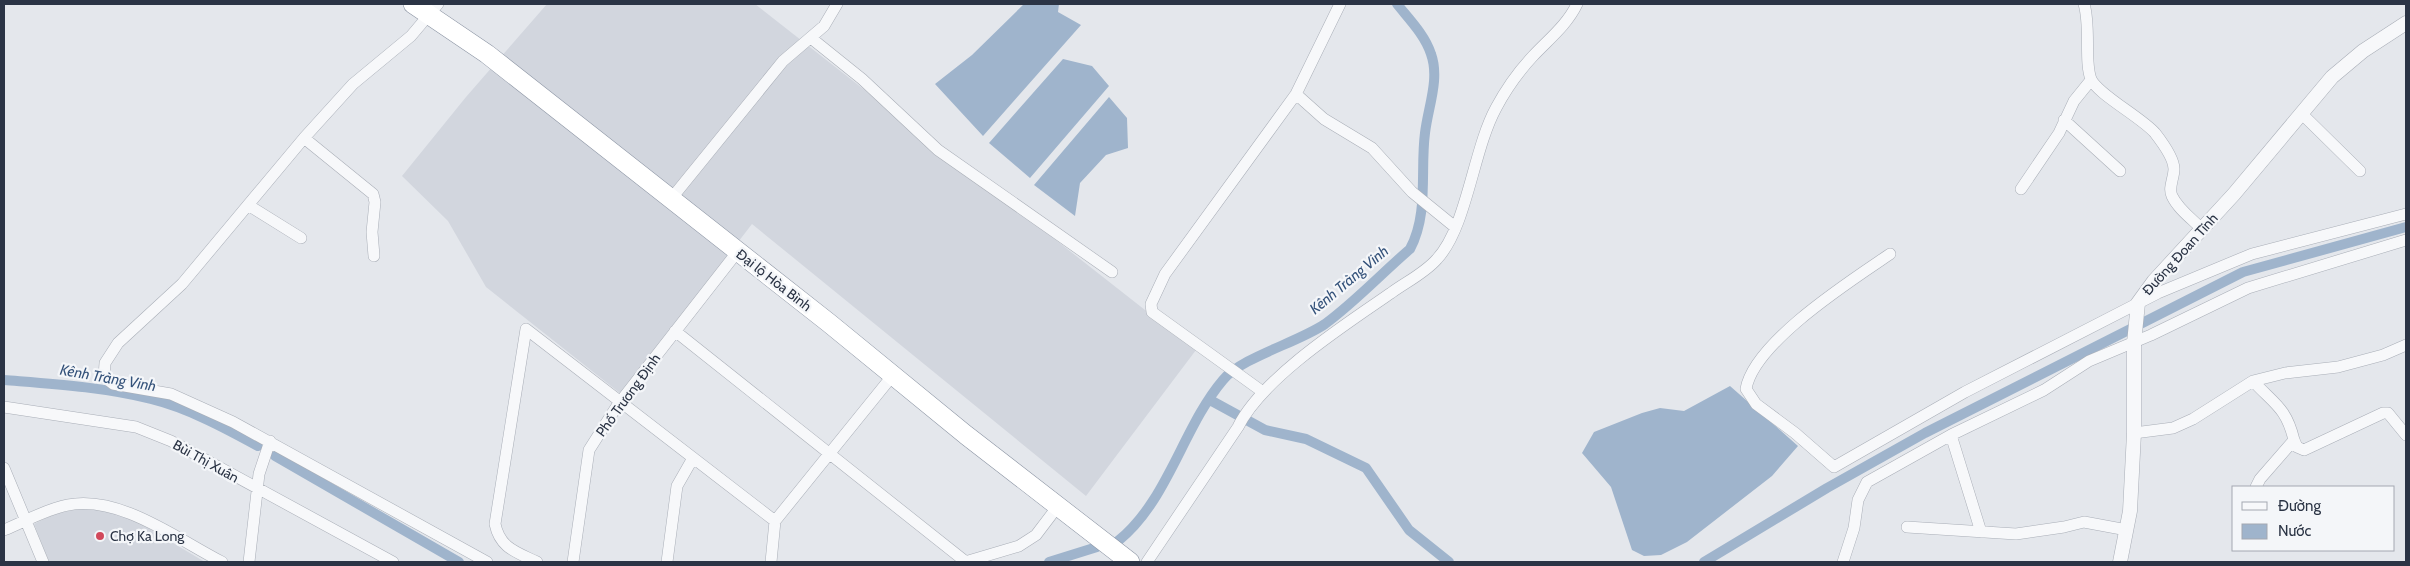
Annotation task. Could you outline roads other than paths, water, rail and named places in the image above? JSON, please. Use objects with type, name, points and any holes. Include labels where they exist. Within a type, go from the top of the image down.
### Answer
[{"type":"highway","name":"Đại lộ Hòa Bình","points":[[413,4],[434,9],[487,54],[738,251],[966,436],[1130,562]]},
{"type":"street","points":[[671,199],[783,61],[824,26],[837,4]]},
{"type":"street","points":[[1262,392],[1214,359],[1152,312],[1151,304],[1165,274],[1296,94],[1340,4]]},
{"type":"street","points":[[1147,562],[1238,426],[1244,414],[1262,392],[1331,336],[1437,260],[1450,241],[1482,140],[1495,109],[1514,78],[1566,22],[1577,4]]},
{"type":"street","points":[[2086,5],[2091,80],[2154,132],[2174,166],[2171,189],[2172,197],[2202,229]]},
{"type":"street","points":[[434,9],[411,36],[353,84],[304,138],[182,284],[118,342],[105,363],[104,377],[105,380],[113,384],[171,394],[270,440],[487,562]]},
{"type":"street","name":"Đường Đoan Tĩnh","points":[[2120,562],[2130,511],[2134,433],[2134,339],[2137,308],[2154,281],[2202,229],[2301,113],[2348,64],[2406,23]]},
{"type":"street","points":[[811,38],[862,79],[938,150],[1112,272]]},
{"type":"street","points":[[2021,189],[2054,141],[2074,102],[2091,80]]},
{"type":"street","points":[[1296,94],[1324,119],[1372,148],[1412,192],[1455,227]]},
{"type":"street","points":[[2301,113],[2360,172]]},
{"type":"street","points":[[2064,120],[2120,171]]},
{"type":"street","points":[[304,138],[373,194],[375,202],[372,232],[374,256]]},
{"type":"street","points":[[248,205],[301,238]]},
{"type":"street","points":[[1890,254],[1836,291],[1786,332],[1759,363],[1746,389],[1756,404],[1795,433],[1834,467],[1974,387],[2243,257],[2316,236],[2406,214]]},
{"type":"street","points":[[1843,562],[1854,528],[1858,500],[1867,482],[1951,434],[2044,390],[2094,358],[2134,339],[2248,288],[2406,240]]},
{"type":"street","name":"Phố Trương Định","points":[[573,562],[589,450],[620,402],[738,251]]},
{"type":"street","points":[[537,562],[507,547],[498,537],[495,524],[526,329],[775,521]]},
{"type":"street","points":[[675,331],[965,562],[1019,546],[1036,535],[1058,506]]},
{"type":"street","points":[[2134,433],[2173,428],[2193,419],[2252,381],[2338,366],[2383,355],[2406,345]]},
{"type":"street","points":[[771,562],[775,521],[893,375]]},
{"type":"street","points":[[2252,381],[2281,408],[2297,447],[2304,450],[2383,413],[2392,414],[2406,435]]},
{"type":"street","name":"Bùi Thị Xuân","points":[[4,407],[136,427],[171,441],[257,490],[393,562]]},
{"type":"street","points":[[1951,434],[1981,532]]},
{"type":"street","points":[[249,562],[259,474],[270,440]]},
{"type":"street","points":[[2256,486],[2260,479],[2294,440]]},
{"type":"street","points":[[667,562],[677,486],[693,458]]},
{"type":"street","points":[[4,468],[43,562]]},
{"type":"street","points":[[4,530],[68,505],[85,503],[110,506],[141,519],[222,562]]},
{"type":"street","points":[[1907,526],[2029,534],[2084,522],[2127,530]]},
{"type":"water","points":[[1024,4],[1059,4],[1058,12],[1081,25],[983,136],[935,84],[972,55]]},
{"type":"water","points":[[1063,59],[1092,66],[1109,86],[1030,178],[989,143]]},
{"type":"water","points":[[1109,97],[1127,118],[1128,148],[1106,155],[1080,183],[1075,216],[1034,185]]},
{"type":"water","points":[[1730,386],[1798,446],[1772,476],[1687,542],[1661,555],[1644,556],[1632,550],[1611,487],[1582,453],[1594,432],[1660,408],[1684,411]]},
{"type":"waterway","name":"Kênh Tràng Vinh","points":[[1118,541],[1135,525],[1150,506],[1197,419],[1223,380],[1243,364],[1300,338],[1325,324],[1410,249],[1416,235],[1422,207],[1425,133],[1434,73],[1431,54],[1425,40],[1397,4]]},
{"type":"waterway","points":[[1704,562],[1827,488],[1925,433],[2243,272],[2406,227]]},
{"type":"waterway","name":"Kênh Tràng Vinh","points":[[4,380],[96,389],[151,399],[192,413],[258,446]]},
{"type":"waterway","points":[[1210,400],[1265,430],[1306,439],[1366,468],[1409,530],[1449,562]]},
{"type":"waterway","name":"Kênh Tràng Vinh","points":[[275,456],[459,562]]},
{"type":"waterway","name":"Kênh Tràng Vinh","points":[[1049,562],[1097,547]]},
{"type":"place","name":"Chợ Ka Long","points":[[100,536]]}]
